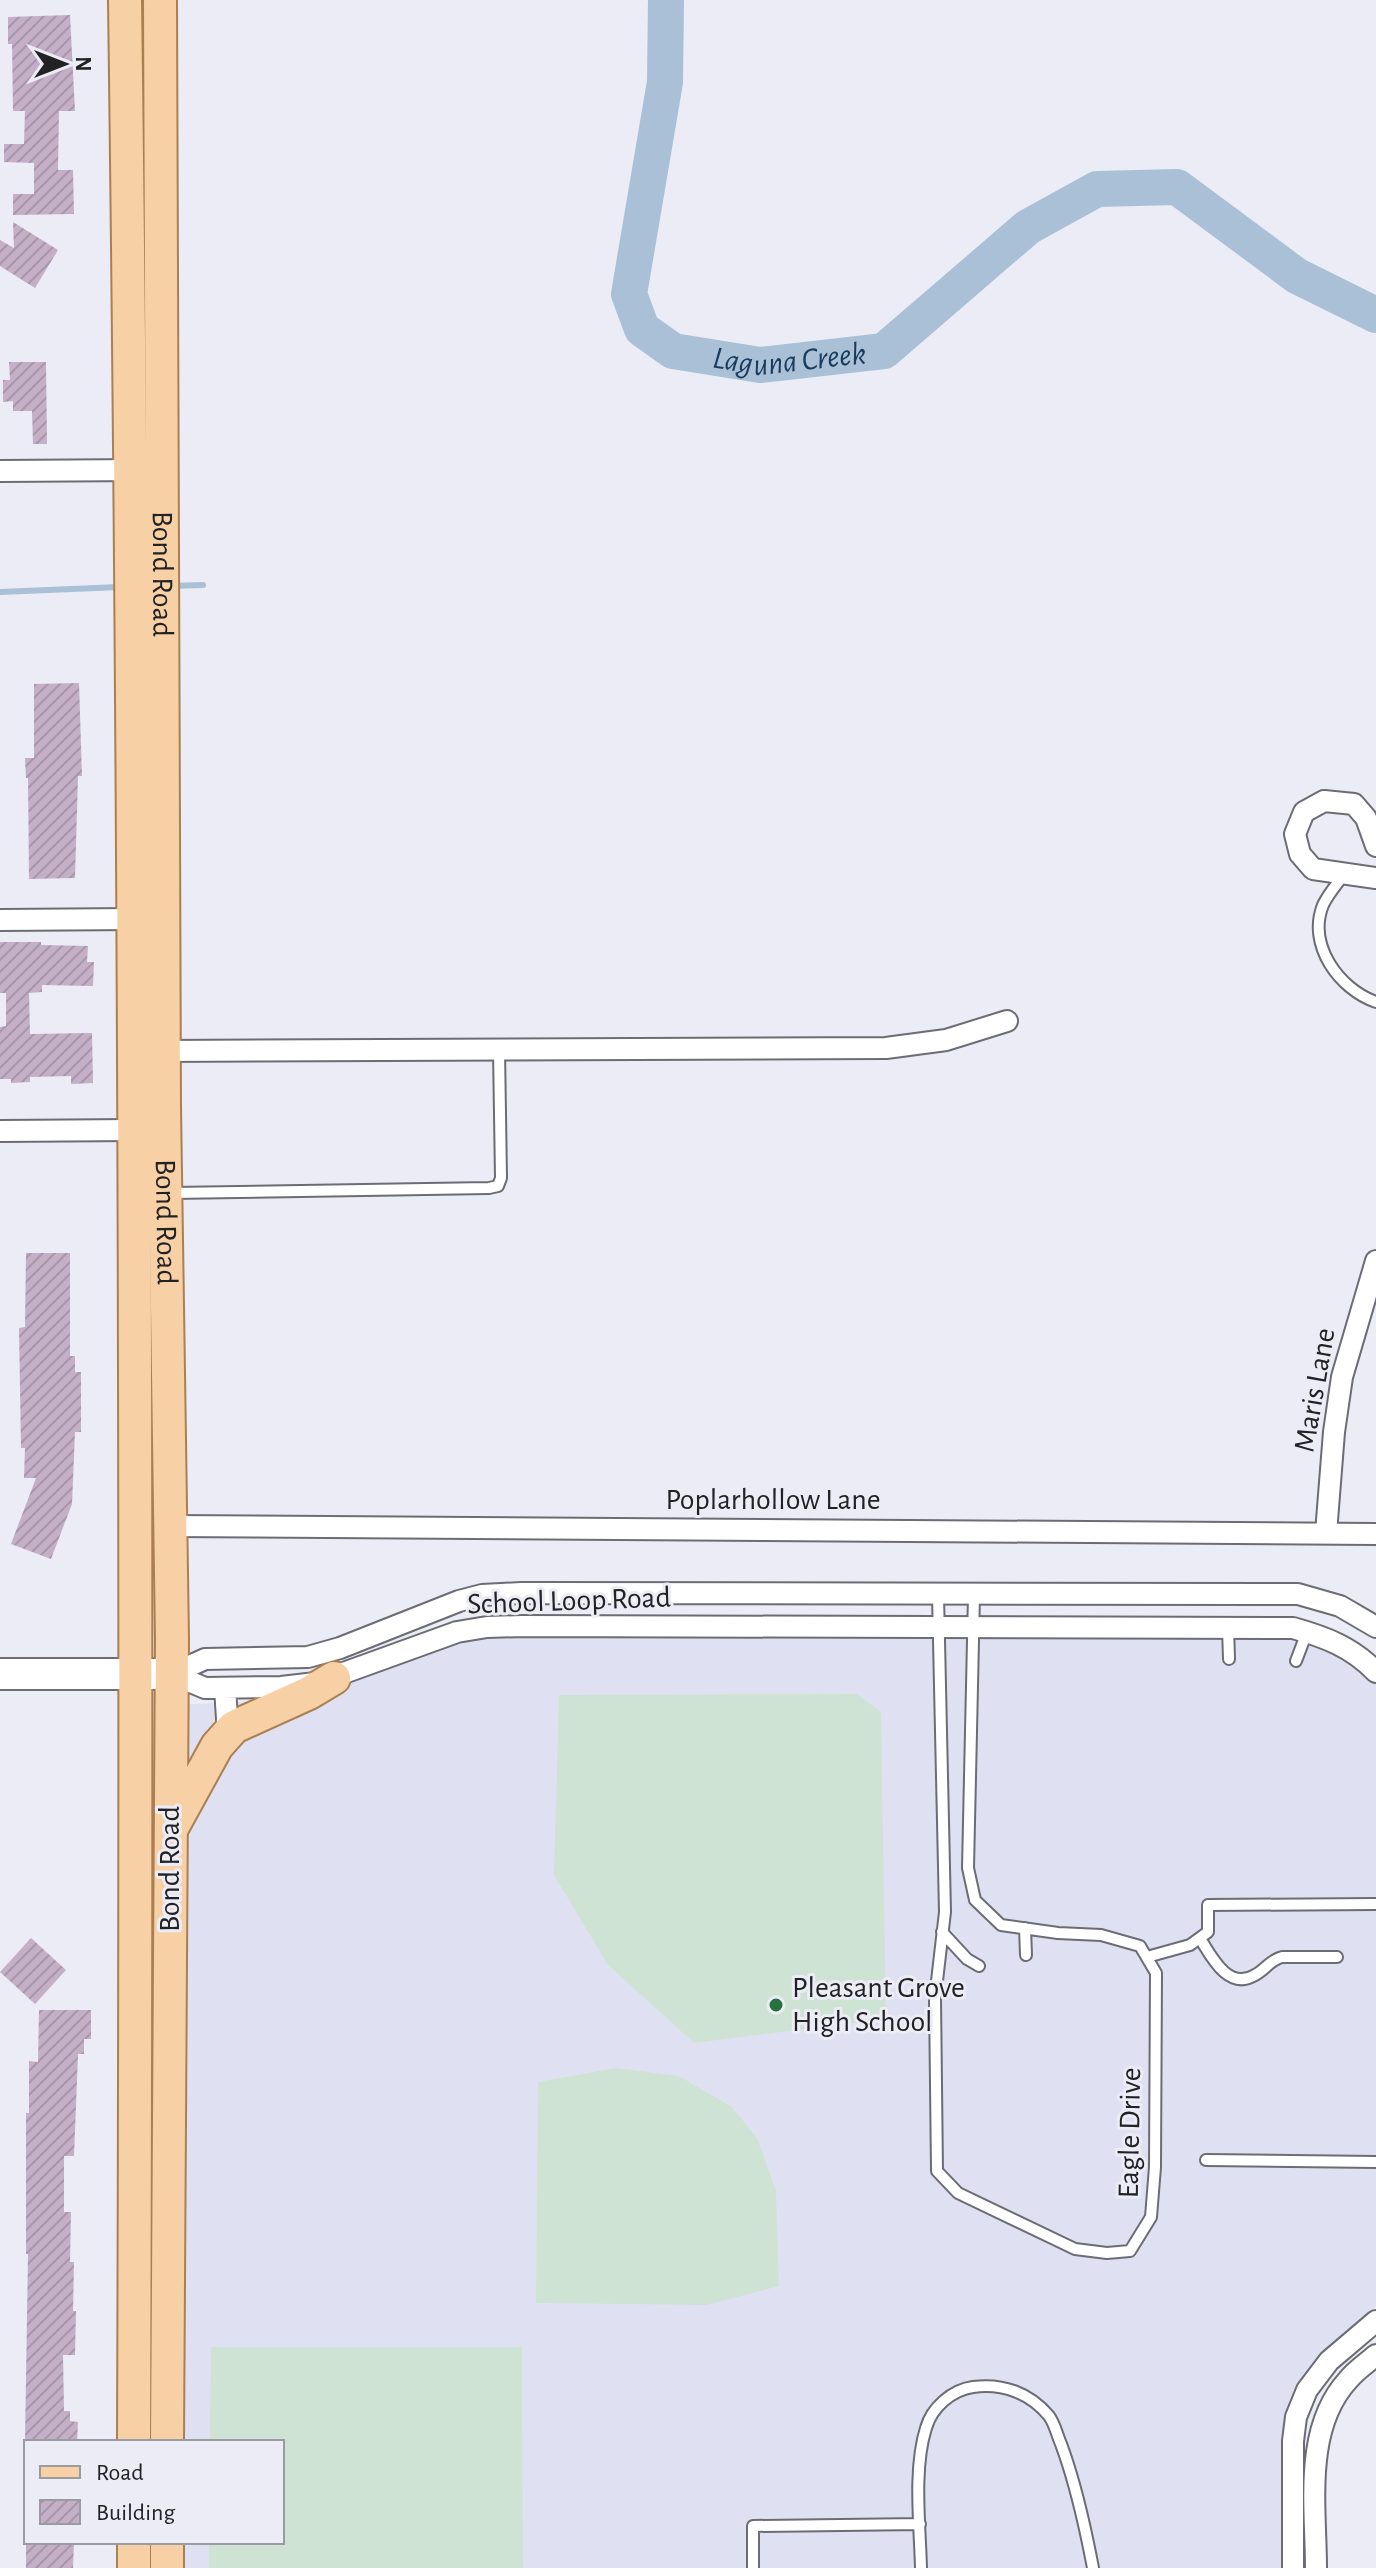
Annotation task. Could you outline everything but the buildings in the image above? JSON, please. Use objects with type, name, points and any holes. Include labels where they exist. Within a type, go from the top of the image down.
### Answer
[{"type":"main road","name":"Bond Road","points":[[125,0],[147,470],[148,627],[164,1106],[172,1674],[167,2440]]},
{"type":"main road","points":[[138,0],[145,17],[145,177],[160,226]]},
{"type":"main road","name":"Bond Road","points":[[147,470],[160,226],[160,0]]},
{"type":"main road","name":"Bond Road","points":[[134,2440],[137,1674],[135,919],[148,627]]},
{"type":"main road","points":[[135,919],[149,938],[152,1085],[164,1106]]},
{"type":"main road","points":[[170,1833],[195,1781],[217,1746],[234,1727],[309,1693],[334,1678]]},
{"type":"main road","points":[[134,2544],[134,2568]]},
{"type":"main road","points":[[167,2544],[167,2568]]},
{"type":"street","points":[[0,471],[147,470]]},
{"type":"street","points":[[1376,846],[1366,818],[1354,804],[1324,801],[1304,812],[1295,834],[1300,854],[1313,869],[1376,878]]},
{"type":"street","points":[[0,920],[135,919]]},
{"type":"street","points":[[163,1051],[886,1048],[946,1040],[1007,1021]]},
{"type":"street","points":[[0,1131],[135,1130]]},
{"type":"street","name":"Maris Lane","points":[[1326,1533],[1342,1377],[1376,1261]]},
{"type":"street","name":"Poplarhollow Lane","points":[[169,1526],[1376,1534]]},
{"type":"street","name":"School Loop Road","points":[[172,1674],[205,1659],[308,1657],[340,1648],[459,1601],[482,1595],[521,1593],[1298,1594],[1340,1606],[1376,1627]]},
{"type":"street","name":"School Loop Road","points":[[172,1674],[205,1688],[281,1687],[334,1678],[457,1632],[487,1627],[1293,1628],[1327,1637],[1363,1658],[1376,1672]]},
{"type":"street","points":[[0,1674],[172,1674]]},
{"type":"street","points":[[225,1688],[228,1734]]},
{"type":"street","points":[[1293,2568],[1293,2441],[1296,2417],[1307,2390],[1329,2361],[1376,2321]]},
{"type":"street","points":[[1316,2568],[1318,2440],[1328,2410],[1347,2380],[1376,2355]]},
{"type":"lane","points":[[1345,873],[1323,905],[1318,932],[1332,970],[1339,979],[1355,993],[1376,1002]]},
{"type":"lane","points":[[165,1193],[498,1186],[501,1178],[499,1050]]},
{"type":"lane","name":"Eagle Drive","points":[[938,1595],[945,1912],[935,1998],[937,2171],[958,2193],[1075,2249],[1107,2253],[1130,2251],[1151,2217],[1156,2125],[1156,1973],[1147,1957]]},
{"type":"lane","points":[[974,1595],[968,1868],[975,1900],[1001,1925],[1101,1935],[1140,1946],[1147,1957],[1201,1940],[1208,1932],[1208,1905],[1376,1904]]},
{"type":"lane","points":[[1228,1627],[1229,1659]]},
{"type":"lane","points":[[1296,1661],[1307,1632]]},
{"type":"lane","points":[[1025,1928],[1026,1955]]},
{"type":"lane","points":[[942,1932],[967,1959],[979,1966]]},
{"type":"lane","points":[[1201,1940],[1218,1969],[1243,1979],[1252,1978],[1273,1959],[1337,1957]]},
{"type":"lane","points":[[1206,2160],[1376,2162]]},
{"type":"lane","points":[[921,2568],[920,2459],[926,2428],[935,2408],[961,2389],[983,2386],[1014,2389],[1051,2418],[1069,2466],[1093,2568]]},
{"type":"lane","points":[[753,2568],[753,2526],[920,2524]]},
{"type":"shaded area","name":"Pleasant Grove High School","points":[[547,1630],[1319,1638],[1376,1675],[1376,2306],[1287,2415],[1285,2568],[179,2568],[179,2544],[284,2544],[284,2440],[179,2440],[175,1705],[301,1699],[460,1638]]},
{"type":"green space","points":[[857,1694],[881,1712],[886,2019],[694,2043],[608,1965],[554,1875],[559,1695]]},
{"type":"green space","points":[[616,2068],[679,2076],[732,2107],[757,2138],[776,2191],[779,2286],[707,2305],[536,2303],[538,2082]]},
{"type":"green space","points":[[211,2347],[522,2347],[523,2568],[209,2568],[209,2544],[284,2544],[284,2440],[210,2440]]},
{"type":"waterway","name":"Laguna Creek","points":[[666,0],[665,82],[629,294],[642,329],[673,351],[760,365],[884,351],[1028,227],[1097,189],[1177,187],[1297,276],[1376,315]]},
{"type":"waterway","points":[[171,586],[203,585]]},
{"type":"waterway","points":[[0,592],[120,587]]},
{"type":"place","name":"Pleasant Grove High School","points":[[776,2005]]}]
